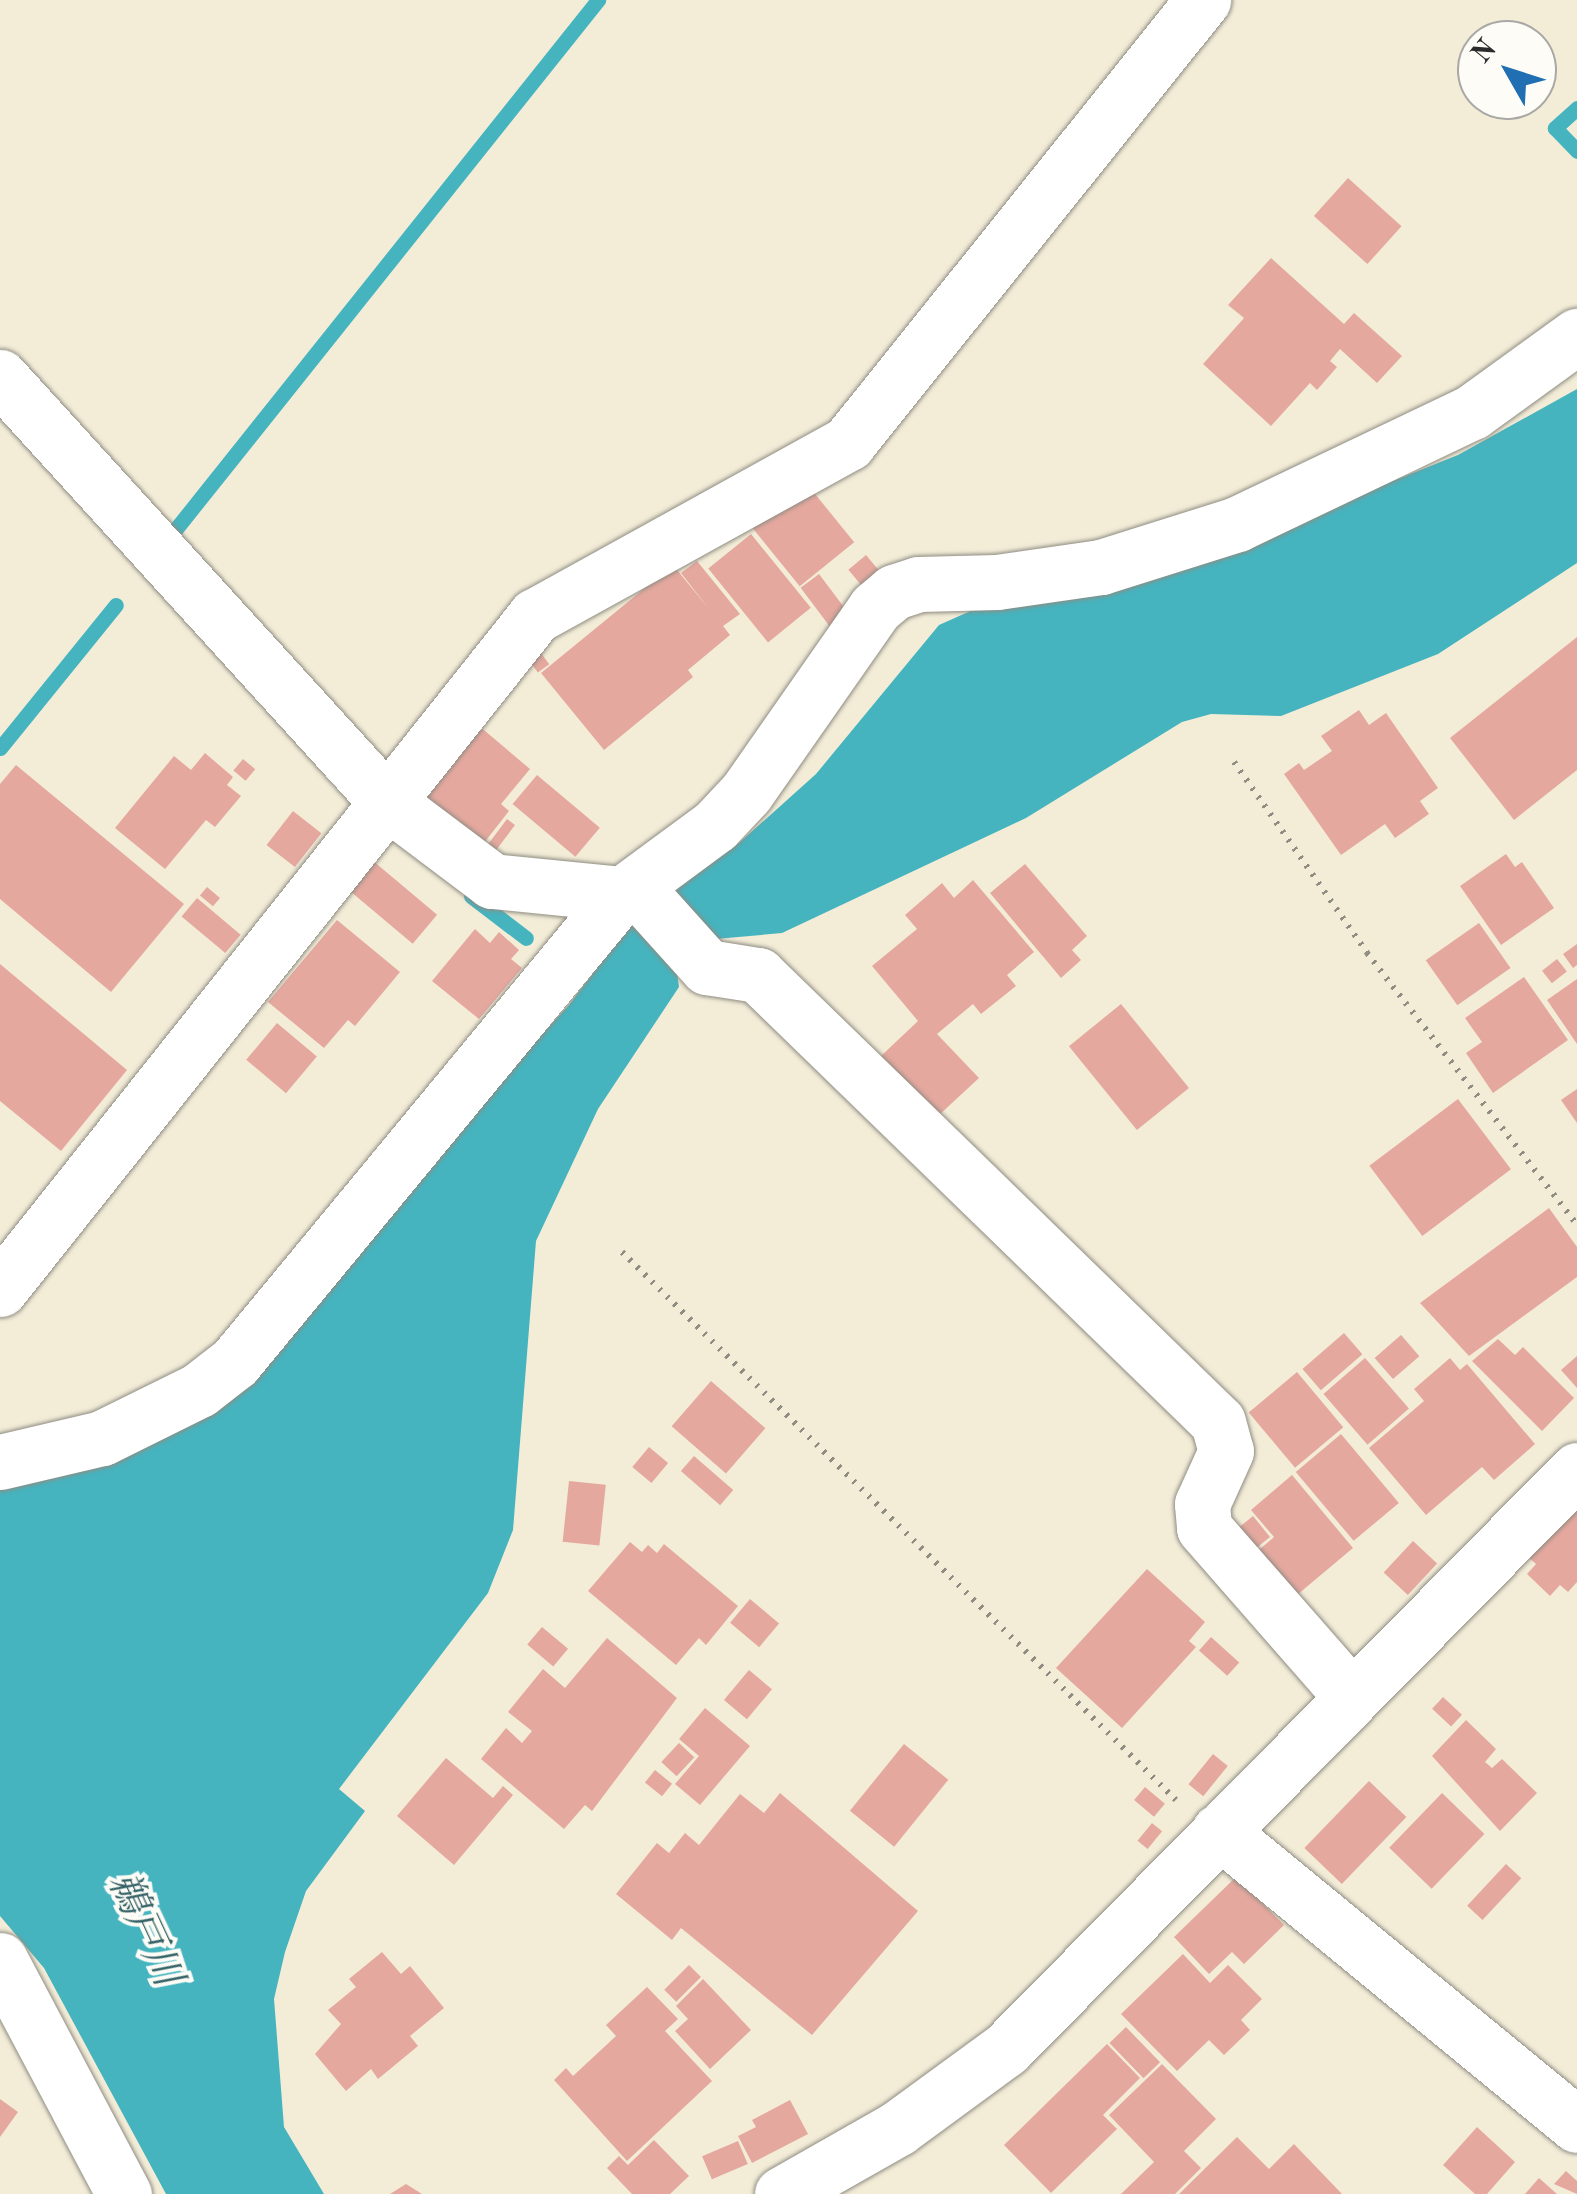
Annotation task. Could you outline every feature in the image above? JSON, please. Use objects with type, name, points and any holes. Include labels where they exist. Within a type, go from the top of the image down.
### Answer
[{"type":"street","points":[[0,1288],[536,616],[848,443],[1203,0]]},
{"type":"street","points":[[0,1462],[102,1438],[200,1390],[234,1362],[631,896],[715,826],[746,792],[876,608],[894,592],[918,584],[997,582],[1101,567],[1237,524],[1472,412],[1577,336]]},
{"type":"street","points":[[0,377],[386,800],[492,881],[631,896],[707,967],[758,975],[1218,1422],[1226,1451],[1202,1504],[1204,1528],[1351,1696]]},
{"type":"street","points":[[782,2194],[898,2128],[1006,2049],[1577,1470]]},
{"type":"street","points":[[1216,1834],[1577,2126]]},
{"type":"street","points":[[0,1960],[124,2194]]},
{"type":"path","points":[[1234,762],[1366,952],[1577,1224]]},
{"type":"path","points":[[622,1252],[1216,1834]]},
{"type":"water","name":"鵜戸川","points":[[1577,389],[1577,563],[1438,654],[1281,716],[1211,714],[1182,722],[1026,818],[782,933],[716,939],[677,972],[679,987],[598,1109],[536,1241],[513,1530],[488,1593],[339,1789],[365,1811],[306,1891],[285,1952],[274,1999],[284,2127],[324,2194],[166,2194],[44,1968],[0,1916],[0,1484],[134,1448],[413,1174],[569,1005],[635,918],[739,843],[816,774],[939,625],[984,605],[1190,562],[1458,455]]},
{"type":"building","points":[[1348,178],[1402,226],[1367,264],[1314,216]]},
{"type":"building","points":[[1271,258],[1344,324],[1354,313],[1402,356],[1377,383],[1340,349],[1330,361],[1337,367],[1317,390],[1310,383],[1271,426],[1203,364],[1244,318],[1228,305]]},
{"type":"building","points":[[807,484],[854,542],[800,586],[753,528]]},
{"type":"building","points":[[751,534],[811,608],[768,642],[708,569]]},
{"type":"building","points":[[866,555],[882,574],[864,589],[848,570]]},
{"type":"building","points":[[697,561],[740,614],[723,626],[730,635],[688,670],[693,677],[604,750],[541,673],[673,565],[709,609],[681,573]]},
{"type":"building","points":[[819,574],[849,614],[831,628],[801,588]]},
{"type":"building","points":[[1577,637],[1577,770],[1514,820],[1450,738]]},
{"type":"building","points":[[541,653],[549,664],[538,673],[530,661]]},
{"type":"building","points":[[1359,710],[1369,725],[1386,713],[1438,788],[1420,801],[1429,814],[1395,838],[1385,824],[1341,855],[1284,774],[1299,763],[1304,770],[1332,751],[1321,736]]},
{"type":"building","points":[[472,720],[530,769],[501,804],[509,811],[480,848],[412,792]]},
{"type":"building","points":[[205,753],[233,777],[227,785],[241,796],[215,827],[206,820],[165,869],[115,828],[174,756],[191,770]]},
{"type":"building","points":[[243,759],[255,769],[246,781],[233,770]]},
{"type":"building","points":[[16,765],[184,904],[111,992],[0,899],[0,784]]},
{"type":"building","points":[[537,775],[600,828],[575,857],[513,804]]},
{"type":"building","points":[[293,811],[321,833],[295,867],[267,845]]},
{"type":"building","points":[[507,819],[515,825],[495,852],[487,846]]},
{"type":"building","points":[[1506,854],[1515,867],[1522,862],[1554,908],[1501,945],[1460,886]]},
{"type":"building","points":[[372,860],[437,915],[413,944],[348,889]]},
{"type":"building","points":[[1025,864],[1087,936],[1072,950],[1081,960],[1061,978],[990,893]]},
{"type":"building","points":[[973,880],[1034,952],[1007,975],[1016,986],[981,1014],[973,1004],[937,1034],[979,1078],[938,1116],[881,1056],[918,1021],[872,966],[917,929],[905,915],[942,883],[954,898]]},
{"type":"building","points":[[207,887],[220,898],[213,906],[200,895]]},
{"type":"building","points":[[197,898],[241,935],[225,953],[182,916]]},
{"type":"building","points":[[337,920],[400,972],[355,1026],[348,1020],[324,1048],[268,1002]]},
{"type":"building","points":[[1479,923],[1511,968],[1457,1005],[1426,960]]},
{"type":"building","points":[[475,929],[490,943],[499,932],[519,950],[511,959],[522,968],[479,1019],[432,981]]},
{"type":"building","points":[[1577,944],[1577,965],[1573,968],[1563,954]]},
{"type":"building","points":[[1557,959],[1567,972],[1552,983],[1542,971]]},
{"type":"building","points":[[0,964],[127,1070],[61,1151],[0,1101]]},
{"type":"building","points":[[1524,977],[1568,1040],[1493,1093],[1466,1053],[1482,1042],[1465,1018]]},
{"type":"building","points":[[1577,979],[1577,1044],[1547,1000]]},
{"type":"building","points":[[1121,1004],[1189,1088],[1137,1130],[1069,1046]]},
{"type":"building","points":[[277,1023],[317,1056],[286,1093],[246,1060]]},
{"type":"building","points":[[1577,1089],[1577,1123],[1561,1100]]},
{"type":"building","points":[[1458,1099],[1511,1169],[1422,1236],[1369,1166]]},
{"type":"building","points":[[1549,1208],[1577,1247],[1577,1277],[1469,1356],[1420,1303]]},
{"type":"building","points":[[1344,1333],[1362,1354],[1321,1390],[1302,1369]]},
{"type":"building","points":[[1401,1335],[1419,1356],[1393,1379],[1375,1358]]},
{"type":"building","points":[[1498,1339],[1515,1355],[1523,1347],[1574,1398],[1542,1431],[1472,1361]]},
{"type":"building","points":[[1577,1356],[1577,1388],[1561,1370]]},
{"type":"building","points":[[1365,1358],[1409,1409],[1367,1445],[1323,1394]]},
{"type":"building","points":[[1450,1358],[1460,1370],[1467,1364],[1535,1444],[1494,1480],[1482,1467],[1426,1515],[1369,1448],[1424,1401],[1414,1389]]},
{"type":"building","points":[[1297,1372],[1343,1427],[1295,1468],[1249,1412]]},
{"type":"building","points":[[711,1381],[765,1428],[726,1474],[672,1426]]},
{"type":"building","points":[[1341,1434],[1399,1503],[1354,1541],[1296,1472]]},
{"type":"building","points":[[649,1447],[668,1463],[651,1483],[632,1467]]},
{"type":"building","points":[[694,1456],[733,1490],[720,1505],[681,1471]]},
{"type":"building","points":[[1292,1475],[1353,1548],[1291,1600],[1253,1555],[1274,1537],[1251,1510]]},
{"type":"building","points":[[569,1481],[606,1485],[599,1546],[563,1542]]},
{"type":"building","points":[[1577,1501],[1577,1582],[1568,1592],[1560,1585],[1550,1596],[1527,1574],[1536,1564],[1527,1556]]},
{"type":"building","points":[[1253,1516],[1270,1537],[1250,1553],[1233,1532]]},
{"type":"building","points":[[1413,1541],[1437,1564],[1408,1595],[1384,1572]]},
{"type":"building","points":[[630,1542],[642,1552],[648,1545],[657,1553],[664,1544],[738,1606],[706,1645],[699,1638],[676,1665],[588,1591]]},
{"type":"building","points":[[1147,1569],[1205,1622],[1189,1641],[1196,1647],[1122,1728],[1056,1668]]},
{"type":"building","points":[[750,1599],[779,1623],[759,1647],[730,1623]]},
{"type":"building","points":[[542,1627],[568,1649],[553,1666],[527,1645]]},
{"type":"building","points":[[1211,1637],[1239,1662],[1227,1676],[1199,1650]]},
{"type":"building","points":[[607,1638],[677,1698],[592,1811],[585,1805],[564,1829],[481,1759],[506,1728],[522,1743],[532,1731],[508,1712],[543,1669],[565,1688]]},
{"type":"building","points":[[749,1670],[772,1689],[747,1719],[724,1700]]},
{"type":"building","points":[[1443,1697],[1462,1715],[1451,1726],[1432,1709]]},
{"type":"building","points":[[705,1708],[750,1746],[700,1805],[675,1784],[699,1756],[679,1739]]},
{"type":"building","points":[[1466,1720],[1496,1749],[1485,1762],[1492,1768],[1502,1759],[1537,1793],[1500,1831],[1432,1756]]},
{"type":"building","points":[[679,1743],[694,1757],[677,1776],[661,1762]]},
{"type":"building","points":[[904,1744],[948,1780],[894,1847],[850,1811]]},
{"type":"building","points":[[1213,1754],[1228,1766],[1203,1796],[1188,1784]]},
{"type":"building","points":[[446,1758],[493,1798],[503,1786],[513,1795],[454,1865],[397,1816]]},
{"type":"building","points":[[655,1770],[672,1784],[662,1796],[645,1782]]},
{"type":"building","points":[[1369,1781],[1406,1817],[1342,1884],[1304,1848]]},
{"type":"building","points":[[1145,1787],[1165,1804],[1154,1817],[1134,1800]]},
{"type":"building","points":[[780,1793],[918,1911],[812,2035],[681,1928],[672,1940],[616,1894],[657,1843],[669,1853],[685,1833],[699,1845],[740,1794],[764,1813]]},
{"type":"building","points":[[1442,1793],[1484,1834],[1432,1889],[1389,1848]]},
{"type":"building","points":[[1152,1823],[1162,1831],[1148,1849],[1138,1841]]},
{"type":"building","points":[[1506,1864],[1521,1878],[1482,1920],[1467,1906]]},
{"type":"building","points":[[1236,1877],[1284,1925],[1244,1964],[1232,1952],[1209,1974],[1174,1937]]},
{"type":"building","points":[[382,1952],[401,1974],[410,1966],[444,2008],[410,2036],[418,2046],[378,2079],[371,2069],[346,2091],[315,2054],[341,2024],[328,2010],[356,1987],[349,1979]]},
{"type":"building","points":[[1183,1954],[1210,1983],[1228,1965],[1262,1999],[1241,2020],[1250,2030],[1224,2055],[1209,2040],[1177,2071],[1121,2014]]},
{"type":"building","points":[[689,1965],[701,1977],[676,2002],[664,1990]]},
{"type":"building","points":[[703,1979],[751,2030],[710,2069],[675,2031],[688,2019],[676,2006]]},
{"type":"building","points":[[647,1987],[678,2019],[665,2031],[712,2081],[627,2161],[554,2080],[566,2068],[573,2076],[616,2036],[606,2025]]},
{"type":"building","points":[[1126,2027],[1160,2062],[1143,2078],[1109,2043]]},
{"type":"building","points":[[1107,2044],[1140,2078],[1103,2115],[1117,2129],[1051,2193],[1004,2145]]},
{"type":"building","points":[[1162,2064],[1216,2119],[1184,2151],[1201,2168],[1175,2194],[1121,2194],[1154,2162],[1109,2115]]},
{"type":"building","points":[[0,2099],[18,2112],[0,2137]]},
{"type":"building","points":[[790,2100],[808,2134],[752,2163],[738,2136],[756,2127],[752,2120]]},
{"type":"building","points":[[1477,2127],[1515,2162],[1487,2194],[1475,2194],[1443,2165]]},
{"type":"building","points":[[1237,2137],[1269,2169],[1294,2144],[1342,2194],[1179,2194]]},
{"type":"building","points":[[654,2140],[689,2176],[670,2194],[632,2194],[607,2168],[619,2156],[628,2165]]},
{"type":"building","points":[[738,2141],[748,2164],[712,2179],[702,2156]]},
{"type":"building","points":[[1566,2171],[1577,2181],[1577,2194],[1554,2184]]},
{"type":"building","points":[[1539,2178],[1557,2194],[1525,2194]]},
{"type":"building","points":[[406,2184],[422,2194],[390,2194]]},
{"type":"waterway","points":[[171,535],[598,0]]},
{"type":"waterway","points":[[1577,108],[1555,128],[1577,151]]},
{"type":"waterway","points":[[0,748],[116,605]]},
{"type":"waterway","points":[[471,896],[526,938]]}]
